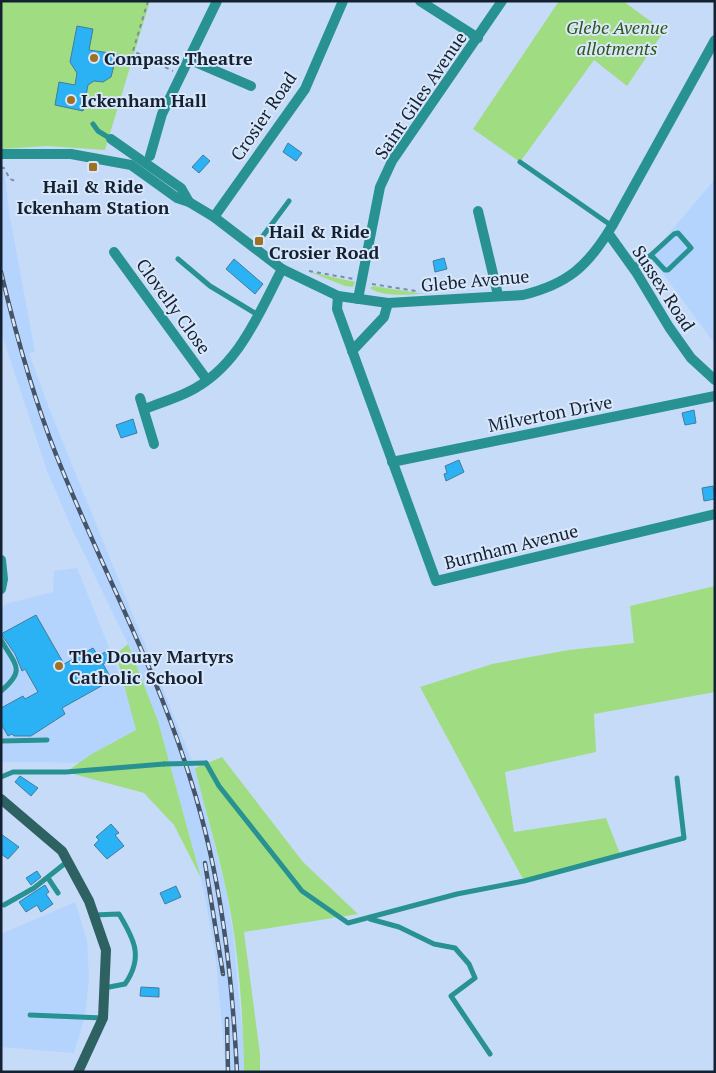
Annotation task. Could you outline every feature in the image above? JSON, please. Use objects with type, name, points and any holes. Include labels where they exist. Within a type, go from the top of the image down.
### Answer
[{"type":"main road","points":[[1,799],[62,851],[89,901],[106,950],[102,1018],[78,1072]]},
{"type":"street","points":[[150,156],[162,114],[216,1]]},
{"type":"street","name":"Crosier Road","points":[[214,217],[305,89],[343,1]]},
{"type":"street","points":[[420,1],[478,38]]},
{"type":"street","name":"Saint Giles Avenue","points":[[358,299],[380,187],[392,160],[502,1]]},
{"type":"street","name":"Glebe Avenue","points":[[5,154],[70,154],[130,165],[177,198],[189,202],[214,217],[282,269],[338,296],[388,303],[523,295],[542,290],[570,278],[596,250],[610,230],[715,40]]},
{"type":"street","points":[[188,58],[250,86]]},
{"type":"street","name":"Glebe Avenue","points":[[111,139],[181,188],[189,202]]},
{"type":"street","points":[[478,211],[498,295]]},
{"type":"street","name":"Sussex Road","points":[[610,230],[674,335],[691,358],[715,380]]},
{"type":"street","name":"Clovelly Close","points":[[114,252],[207,380]]},
{"type":"street","points":[[145,409],[189,392],[207,380],[235,353],[258,315],[282,269]]},
{"type":"street","name":"Burnham Avenue","points":[[338,296],[337,309],[436,581],[715,514]]},
{"type":"street","points":[[352,351],[384,317],[388,303]]},
{"type":"street","name":"Milverton Drive","points":[[392,462],[715,396]]},
{"type":"street","points":[[140,398],[145,409],[154,444]]},
{"type":"street","points":[[1,560],[3,579],[1,589]]},
{"type":"lane","points":[[93,124],[98,131],[111,139]]},
{"type":"lane","points":[[520,162],[610,230]]},
{"type":"lane","points":[[254,249],[289,201]]},
{"type":"lane","points":[[633,267],[651,256],[674,234],[678,233],[691,248],[668,270],[664,270],[651,256]]},
{"type":"lane","points":[[178,259],[210,286],[258,315]]},
{"type":"lane","points":[[1,640],[17,674],[15,679],[1,691]]},
{"type":"lane","points":[[1,741],[47,740]]},
{"type":"lane","points":[[1,777],[13,772],[66,772],[164,764],[206,763],[219,786],[302,891],[348,923],[457,894],[524,881],[684,838],[677,778]]},
{"type":"lane","points":[[4,905],[48,878],[68,861]]},
{"type":"lane","points":[[48,878],[58,893]]},
{"type":"lane","points":[[94,915],[119,914],[130,932],[137,954],[133,972],[125,984],[104,988]]},
{"type":"lane","points":[[369,918],[399,927],[434,944],[455,948],[465,959],[475,978],[451,996],[490,1054]]},
{"type":"lane","points":[[30,1015],[102,1018]]},
{"type":"path","points":[[148,1],[133,51],[181,75]]},
{"type":"path","points":[[1,168],[4,168],[10,179],[16,180]]},
{"type":"path","points":[[304,270],[357,280]]},
{"type":"path","points":[[368,288],[371,284],[423,293]]},
{"type":"shaded area","points":[[1,163],[4,166],[9,212],[35,352],[29,353],[49,408],[195,768],[227,894],[233,934],[243,1039],[244,1072],[226,1072],[216,960],[208,913],[201,878],[158,721],[128,644],[73,531],[47,471],[1,332]]},
{"type":"shaded area","points":[[715,179],[715,344],[650,256]]},
{"type":"shaded area","name":"The Douay Martyrs Catholic School","points":[[77,568],[154,763],[1,762],[1,612],[5,604],[53,592],[54,571]]},
{"type":"shaded area","points":[[75,902],[87,940],[89,979],[85,1016],[74,1053],[1,1047],[1,934]]},
{"type":"green space","points":[[1,1],[150,1],[105,150],[47,146],[1,149]]},
{"type":"green space","name":"Glebe Avenue allotments","points":[[559,1],[623,1],[664,31],[627,86],[594,60],[520,162],[473,129]]},
{"type":"green space","points":[[310,272],[355,282],[353,287],[345,286]]},
{"type":"green space","points":[[373,286],[424,294],[382,293],[370,288]]},
{"type":"green space","points":[[715,586],[715,692],[594,714],[596,752],[505,772],[514,832],[606,818],[620,854],[524,881],[420,687],[492,664],[569,650],[634,643],[630,606]]},
{"type":"green space","points":[[128,644],[158,721],[201,878],[174,825],[144,793],[66,772],[90,755],[136,730],[116,654]]},
{"type":"green space","points":[[222,757],[303,862],[358,914],[244,932],[260,1054],[260,1072],[244,1072],[240,982],[235,938],[220,862],[195,768]]},
{"type":"building","name":"Compass Theatre","points":[[77,26],[93,29],[89,50],[117,54],[111,77],[103,82],[94,81],[88,85],[83,111],[55,105],[59,82],[75,85],[77,73],[70,62]]},
{"type":"building","points":[[288,143],[302,153],[296,161],[283,152]]},
{"type":"building","points":[[203,155],[210,161],[199,173],[192,167]]},
{"type":"building","points":[[444,258],[447,269],[435,272],[433,261]]},
{"type":"building","points":[[234,259],[263,284],[255,294],[226,269]]},
{"type":"building","points":[[694,410],[696,423],[685,425],[682,413]]},
{"type":"building","points":[[133,419],[137,433],[121,438],[116,425]]},
{"type":"building","points":[[459,460],[464,472],[446,481],[444,474],[447,473],[445,466]]},
{"type":"building","points":[[713,486],[715,499],[704,501],[702,488]]},
{"type":"building","points":[[36,615],[64,664],[93,648],[98,656],[107,651],[112,659],[103,664],[112,680],[62,708],[65,714],[31,736],[14,736],[12,734],[8,736],[1,724],[1,708],[23,696],[25,699],[38,692],[25,669],[22,671],[15,654],[1,634]]},
{"type":"building","points":[[20,776],[38,788],[31,796],[15,782]]},
{"type":"building","points":[[111,824],[119,833],[115,835],[124,846],[107,859],[94,845],[99,840],[96,837]]},
{"type":"building","points":[[1,834],[19,847],[8,859],[1,854]]},
{"type":"building","points":[[37,871],[41,877],[31,885],[26,878]]},
{"type":"building","points":[[45,885],[49,892],[46,894],[53,904],[41,912],[37,905],[26,912],[19,902]]},
{"type":"building","points":[[176,886],[181,897],[165,904],[160,893]]},
{"type":"building","points":[[141,987],[159,988],[159,997],[140,996]]},
{"type":"railway","points":[[1,272],[26,366],[48,434],[162,699],[191,781],[210,852],[223,925],[232,998],[237,1072]]},
{"type":"railway","points":[[205,863],[223,974]]},
{"type":"railway","points":[[227,1019],[228,1072]]},
{"type":"place","name":"Compass Theatre","points":[[94,58]]},
{"type":"place","name":"Ickenham Hall","points":[[71,100]]},
{"type":"place","name":"Hail & Ride Ickenham Station","points":[[93,167]]},
{"type":"place","name":"Hail & Ride Crosier Road","points":[[259,241]]},
{"type":"place","name":"The Douay Martyrs Catholic School","points":[[59,666]]}]
